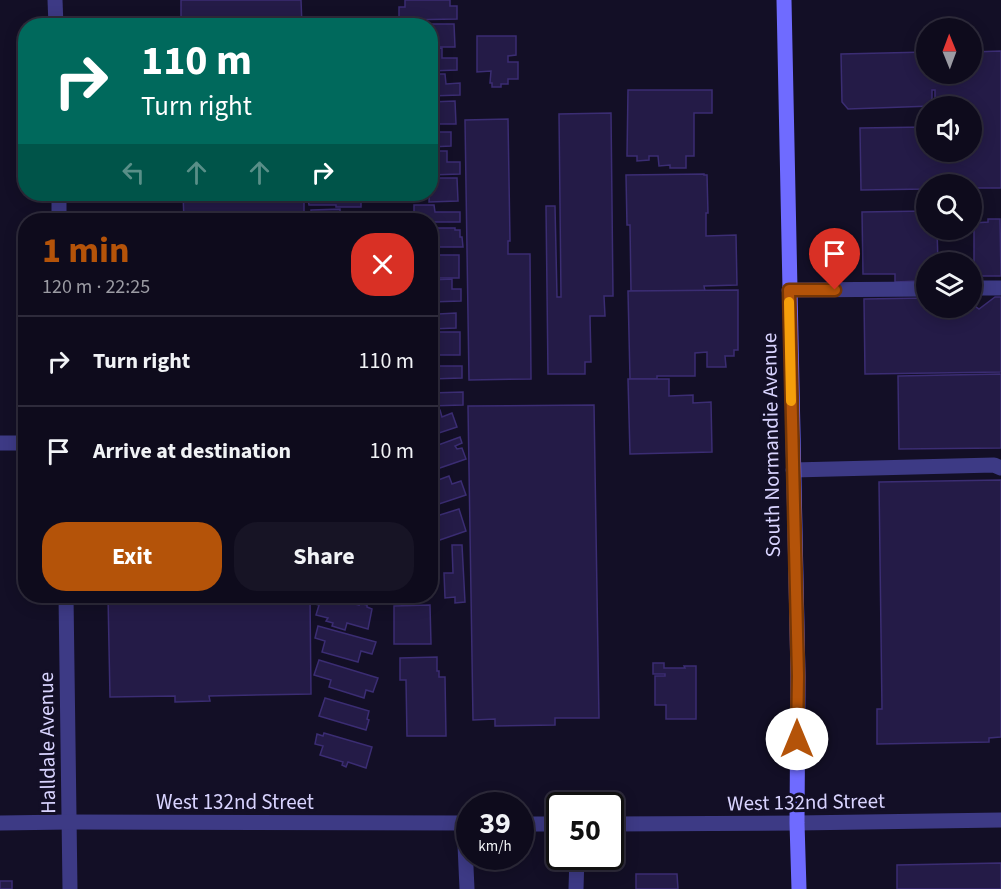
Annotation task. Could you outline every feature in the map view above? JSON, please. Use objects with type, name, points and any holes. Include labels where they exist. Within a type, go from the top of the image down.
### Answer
[{"type":"main road","name":"South Normandie Avenue","points":[[784,0],[798,676],[799,889]]},
{"type":"street","points":[[55,0],[56,18]]},
{"type":"street","points":[[982,288],[1001,288]]},
{"type":"street","points":[[789,290],[916,289]]},
{"type":"street","points":[[0,443],[18,443]]},
{"type":"street","points":[[793,470],[994,465],[1001,468]]},
{"type":"street","name":"Halldale Avenue","points":[[66,603],[70,889]]},
{"type":"street","name":"West 132nd Street","points":[[624,824],[1001,820]]},
{"type":"street","name":"West 132nd Street","points":[[0,823],[456,824]]},
{"type":"street","points":[[467,870],[467,889]]},
{"type":"street","points":[[576,889],[577,870]]},
{"type":"building","points":[[181,0],[301,0],[302,18],[181,18]]},
{"type":"building","points":[[405,0],[450,0],[450,6],[457,6],[457,19],[399,18],[399,7],[405,7]]},
{"type":"building","points":[[438,24],[454,24],[455,47],[438,47]]},
{"type":"building","points":[[477,36],[516,36],[516,55],[508,56],[508,62],[518,62],[518,79],[508,79],[508,84],[492,87],[491,71],[477,72]]},
{"type":"building","points":[[438,48],[442,48],[442,58],[457,58],[457,70],[438,71]]},
{"type":"building","points":[[1001,51],[1001,188],[982,188],[982,174],[916,174],[916,189],[861,190],[860,128],[916,127],[916,162],[982,162],[982,96],[935,96],[935,90],[932,90],[932,96],[916,96],[916,107],[848,109],[842,102],[841,54],[916,52],[916,84],[982,84],[982,52]]},
{"type":"building","points":[[438,74],[445,74],[446,84],[460,83],[460,95],[438,96]]},
{"type":"building","points":[[628,90],[712,90],[712,113],[694,113],[694,156],[686,156],[686,168],[670,168],[670,165],[659,166],[658,156],[649,156],[649,160],[637,161],[637,156],[627,156]]},
{"type":"building","points":[[455,101],[456,124],[438,124],[438,102]]},
{"type":"building","points":[[611,113],[613,296],[604,296],[605,316],[590,316],[591,362],[585,362],[585,374],[548,374],[546,206],[555,206],[557,297],[561,297],[559,114]]},
{"type":"building","points":[[508,119],[510,241],[508,241],[508,254],[530,254],[531,379],[469,380],[465,120]]},
{"type":"building","points":[[438,132],[451,132],[451,146],[438,147]]},
{"type":"building","points":[[438,151],[447,151],[447,162],[460,162],[460,174],[438,175]]},
{"type":"building","points":[[626,175],[707,175],[706,236],[736,235],[737,285],[704,286],[705,291],[631,291],[630,225],[627,225]]},
{"type":"building","points":[[438,178],[457,178],[458,201],[429,202],[438,201]]},
{"type":"building","points":[[183,201],[304,201],[304,213],[184,213]]},
{"type":"building","points":[[308,201],[361,201],[361,207],[309,205]]},
{"type":"building","points":[[414,205],[434,205],[435,212],[460,212],[460,222],[438,222],[438,213],[405,213],[414,212]]},
{"type":"building","points":[[340,209],[340,213],[311,213],[311,210]]},
{"type":"building","points":[[916,211],[916,240],[937,240],[938,252],[916,252],[916,281],[895,282],[895,274],[863,274],[862,212]]},
{"type":"building","points":[[988,219],[1000,219],[1001,276],[982,276],[982,252],[974,252],[974,240],[982,240],[982,222],[988,222]]},
{"type":"building","points":[[438,228],[460,230],[463,247],[438,247]]},
{"type":"building","points":[[438,255],[459,255],[459,278],[438,278]]},
{"type":"building","points":[[452,279],[452,289],[461,289],[461,301],[438,302],[438,280]]},
{"type":"building","points":[[738,290],[738,350],[734,350],[734,356],[725,356],[726,367],[707,367],[707,352],[695,353],[695,376],[630,379],[628,291]]},
{"type":"building","points":[[995,297],[1001,297],[1001,372],[865,374],[864,299],[916,298],[916,318],[982,318],[982,307]]},
{"type":"building","points":[[456,313],[456,328],[438,329],[438,314]]},
{"type":"building","points":[[438,332],[460,332],[460,355],[438,355]]},
{"type":"building","points":[[438,366],[462,366],[462,378],[438,379]]},
{"type":"building","points":[[1001,374],[1001,448],[899,449],[898,376]]},
{"type":"building","points":[[628,379],[669,379],[669,396],[693,395],[693,403],[711,402],[712,452],[630,454]]},
{"type":"building","points":[[463,392],[463,405],[438,406],[438,393]]},
{"type":"building","points":[[594,405],[599,718],[555,718],[555,725],[495,726],[495,719],[473,720],[468,406]]},
{"type":"building","points":[[438,410],[440,410],[442,417],[452,413],[457,427],[438,433]]},
{"type":"building","points":[[460,437],[462,443],[455,446],[457,449],[462,448],[466,459],[438,469],[438,445]]},
{"type":"building","points":[[449,476],[452,484],[461,481],[466,495],[438,504],[438,480]]},
{"type":"building","points":[[1001,480],[1001,737],[989,738],[989,742],[877,744],[877,709],[882,709],[879,482]]},
{"type":"building","points":[[459,509],[466,531],[438,541],[438,516]]},
{"type":"building","points":[[452,545],[462,545],[465,602],[455,603],[455,597],[445,598],[444,573],[453,573]]},
{"type":"building","points":[[108,603],[310,603],[311,694],[209,696],[210,701],[175,702],[175,696],[110,697]]},
{"type":"building","points":[[351,603],[359,605],[359,603],[367,605],[372,609],[368,629],[347,623],[345,630],[332,626],[333,623],[326,621],[328,618],[316,615],[319,605],[315,604]]},
{"type":"building","points":[[430,605],[431,644],[394,644],[394,606]]},
{"type":"building","points":[[318,626],[376,642],[372,654],[361,651],[358,662],[322,652],[325,641],[315,638]]},
{"type":"building","points":[[437,657],[439,677],[445,677],[446,736],[407,736],[406,680],[400,680],[400,658]]},
{"type":"building","points":[[319,660],[378,678],[373,692],[366,690],[364,698],[329,687],[331,680],[314,675]]},
{"type":"building","points":[[653,663],[664,663],[664,668],[696,666],[696,719],[666,719],[666,705],[655,705],[655,676],[665,676],[665,674],[653,674]]},
{"type":"building","points":[[325,698],[369,711],[366,730],[319,716]]},
{"type":"building","points":[[324,733],[372,747],[366,768],[348,762],[346,767],[342,765],[343,762],[320,755],[323,746],[315,744],[317,734],[323,736]]},
{"type":"building","points":[[1001,863],[1001,889],[897,889],[897,865]]},
{"type":"building","points":[[636,874],[677,874],[678,889],[636,889]]},
{"type":"building","points":[[0,881],[12,881],[12,889],[0,889]]},
{"type":"slow traffic","points":[[789,302],[791,401]]},
{"type":"route","points":[[797,739],[798,676],[789,290],[835,290]]}]
